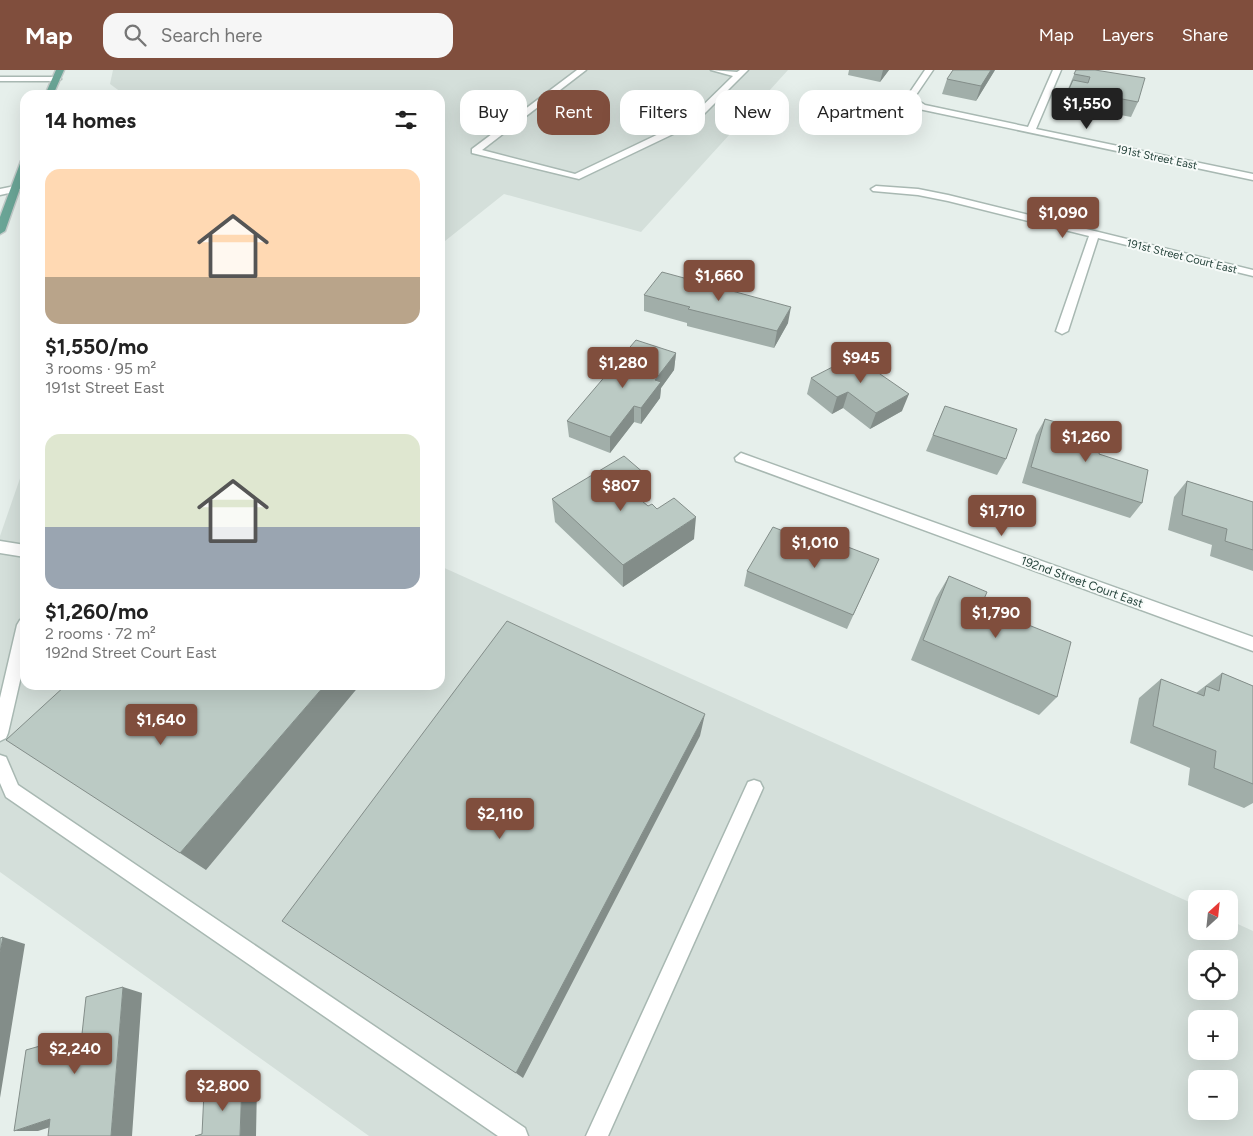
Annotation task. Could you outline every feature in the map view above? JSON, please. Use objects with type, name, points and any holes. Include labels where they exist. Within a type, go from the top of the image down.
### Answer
[{"type":"main road","points":[[52,90],[60,70]]},
{"type":"main road","points":[[0,231],[20,175]]},
{"type":"street","points":[[582,70],[475,151],[576,177],[691,122],[741,72]]},
{"type":"street","points":[[715,70],[741,72]]},
{"type":"street","name":"191st Street East","points":[[929,70],[910,98],[914,103],[968,118],[1253,177]]},
{"type":"street","points":[[1031,130],[1057,70]]},
{"type":"street","points":[[0,79],[57,80]]},
{"type":"street","points":[[0,192],[15,189]]},
{"type":"street","name":"191st Street Court East","points":[[876,189],[918,192],[948,198],[1253,273]]},
{"type":"street","points":[[1062,331],[1094,234]]},
{"type":"street","name":"192nd Street Court East","points":[[741,458],[1253,644]]},
{"type":"street","points":[[0,547],[20,550]]},
{"type":"street","points":[[0,733],[20,647]]},
{"type":"street","points":[[0,764],[12,791],[517,1136]]},
{"type":"street","points":[[597,1136],[754,788]]},
{"type":"shaded area","points":[[113,70],[788,70],[770,90],[715,90],[715,135],[729,135],[641,232],[504,194],[445,241],[445,90],[118,90],[110,84]]},
{"type":"shaded area","points":[[20,478],[20,690],[445,690],[445,568],[1188,901],[1188,940],[1238,940],[1238,924],[1253,931],[1253,1136],[369,1136],[0,872],[0,536]]},
{"type":"building","points":[[953,70],[991,70],[981,86],[947,79]]},
{"type":"building","points":[[1076,70],[1095,70],[1145,78],[1138,102],[1069,89],[1073,80],[1088,83],[1090,77],[1074,74]]},
{"type":"building","points":[[662,272],[791,307],[777,331],[688,309],[690,307],[644,295]]},
{"type":"building","points":[[636,340],[676,353],[655,380],[661,382],[641,408],[634,406],[610,437],[567,421]]},
{"type":"building","points":[[854,356],[909,394],[876,413],[848,392],[837,397],[811,378]]},
{"type":"building","points":[[945,406],[1017,429],[1006,459],[933,435]]},
{"type":"building","points":[[1045,419],[1073,427],[1072,433],[1101,442],[1099,454],[1148,470],[1142,503],[1031,467]]},
{"type":"building","points":[[624,456],[645,474],[629,484],[633,488],[630,491],[648,506],[652,504],[657,509],[674,498],[696,517],[623,565],[552,499]]},
{"type":"building","points":[[1187,481],[1253,502],[1253,550],[1225,541],[1227,529],[1182,515]]},
{"type":"building","points":[[773,527],[831,550],[835,542],[879,559],[853,615],[747,571]]},
{"type":"building","points":[[949,576],[987,592],[981,606],[1071,642],[1057,697],[923,640]]},
{"type":"building","points":[[507,621],[705,714],[516,1073],[282,921]]},
{"type":"building","points":[[1222,673],[1253,686],[1253,784],[1214,768],[1216,751],[1153,726],[1161,679],[1204,696],[1206,686],[1219,691]]},
{"type":"building","points":[[61,690],[321,690],[180,853],[6,740]]},
{"type":"building","points":[[3,937],[0,952],[0,938]]},
{"type":"building","points":[[123,987],[111,1136],[48,1136],[50,1119],[14,1131],[26,1050],[82,1034],[86,997]]},
{"type":"building","points":[[242,1082],[240,1136],[195,1136],[202,1134],[204,1092]]}]
